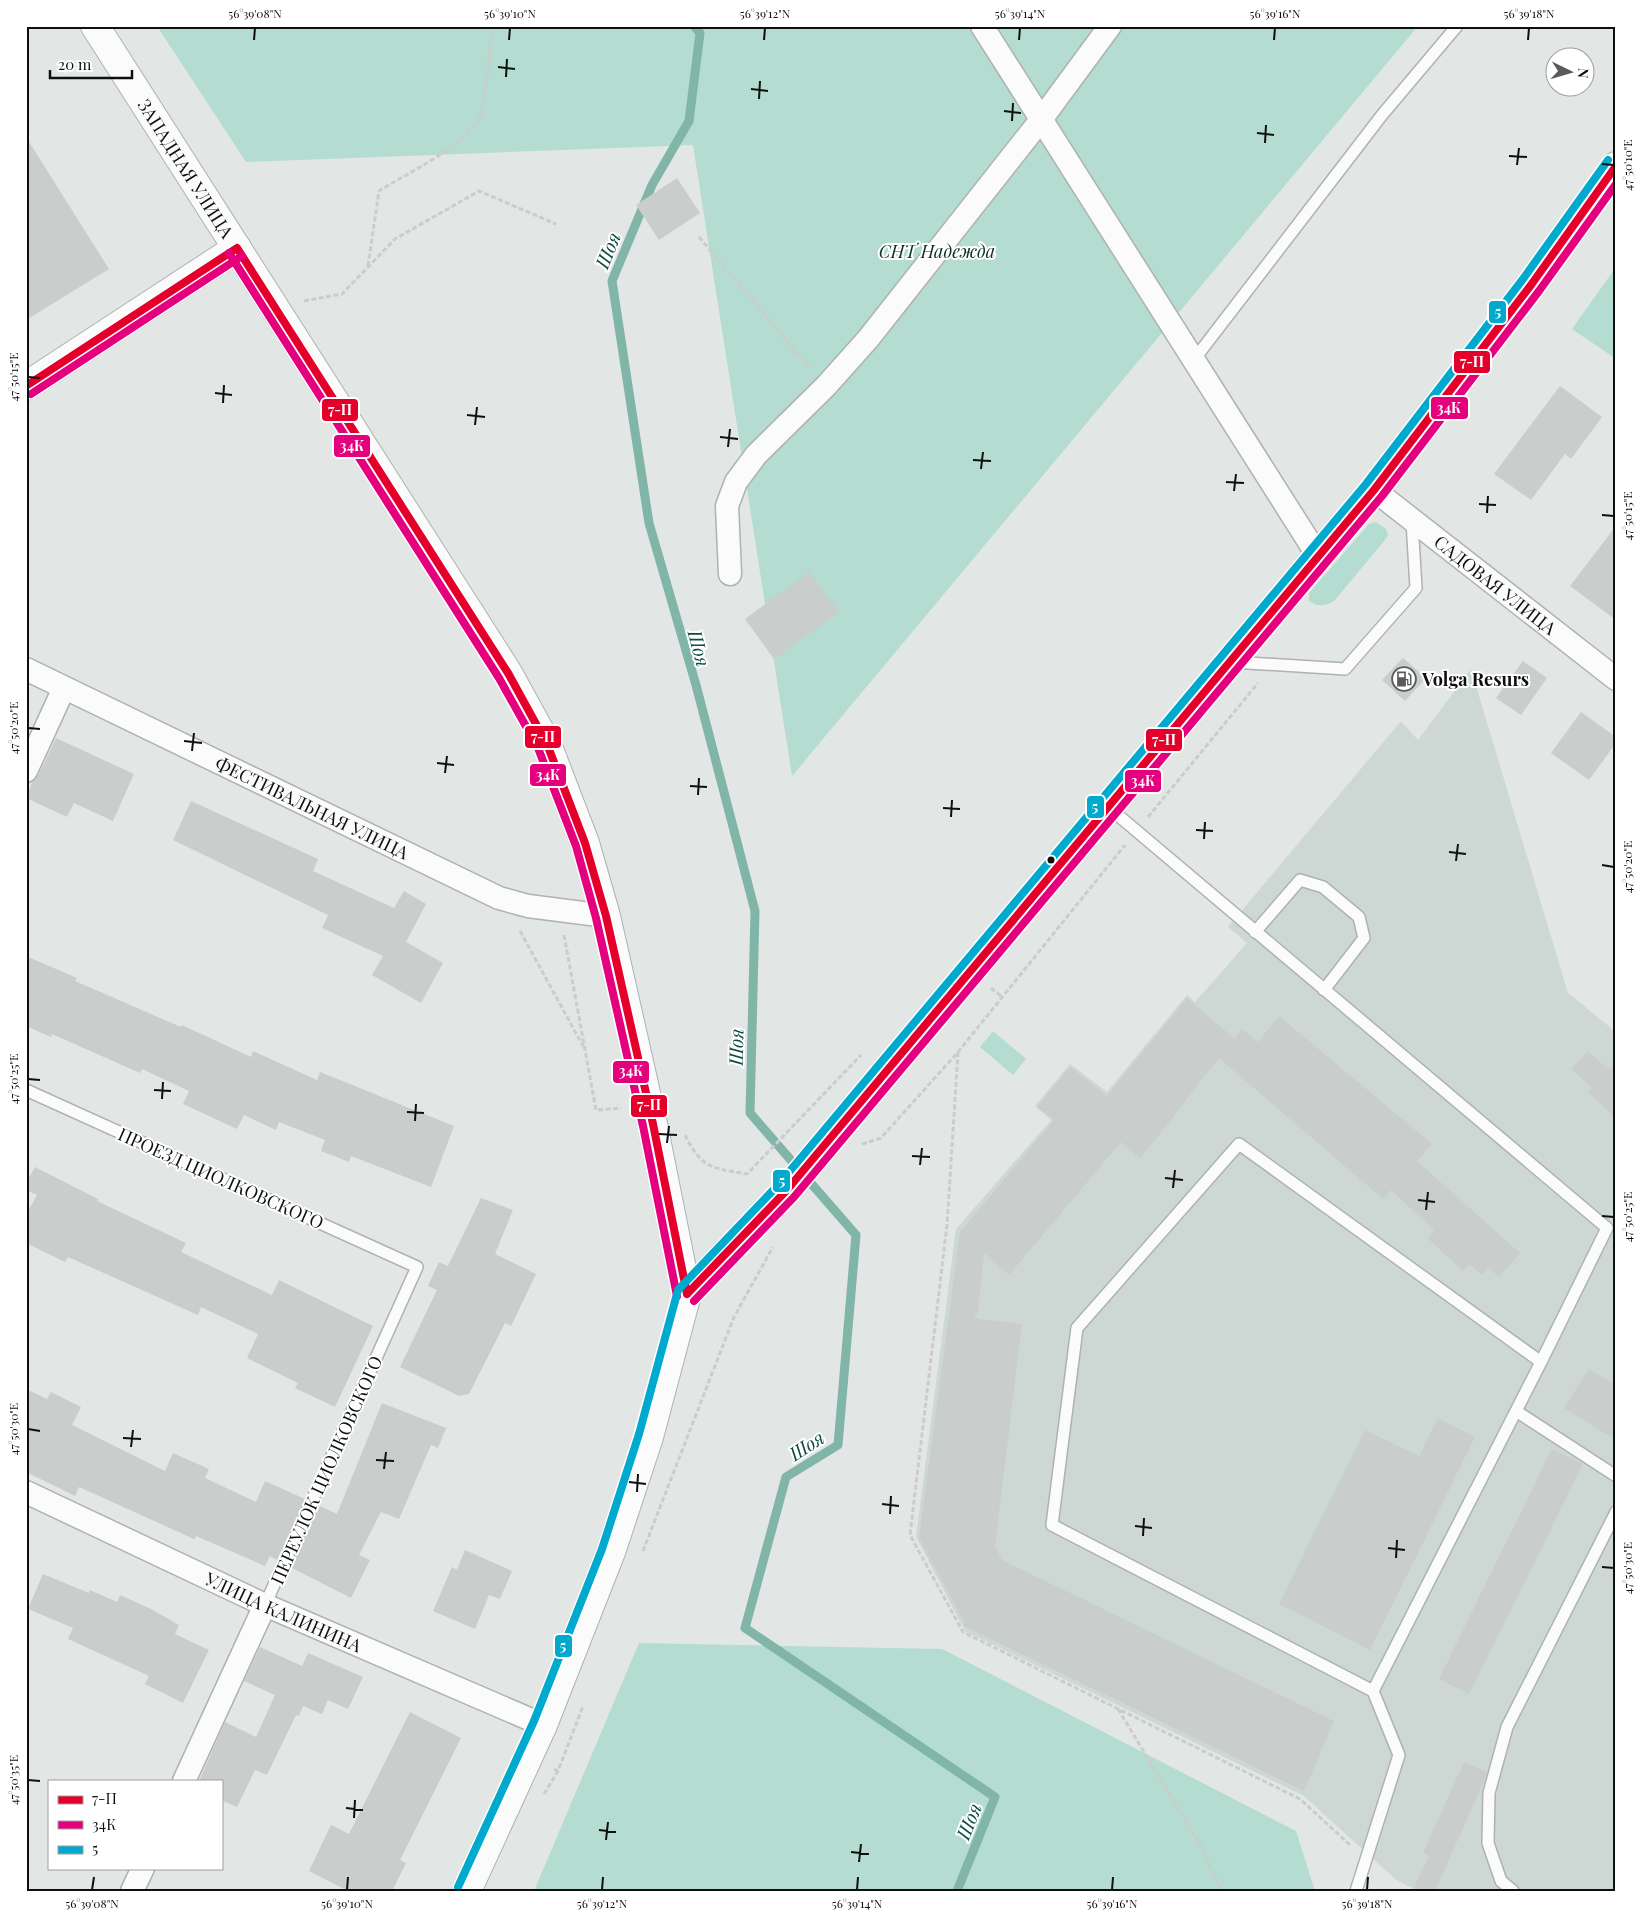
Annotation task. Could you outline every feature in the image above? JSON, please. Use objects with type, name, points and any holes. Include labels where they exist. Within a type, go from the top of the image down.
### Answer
[{"type":"main road","name":"ЗАПАДНАЯ УЛИЦА","points":[[95,26],[513,681],[547,744],[568,794],[585,843],[606,916],[653,1124],[687,1294]]},
{"type":"main road","points":[[468,1891],[542,1725],[617,1534],[649,1437],[687,1294],[786,1192],[1107,806],[1374,490],[1531,284],[1616,166]]},
{"type":"main road","points":[[26,386],[237,248]]},
{"type":"street","points":[[982,26],[1318,556]]},
{"type":"street","points":[[730,574],[727,506],[736,482],[756,455],[826,386],[868,339],[1040,120],[1110,26]]},
{"type":"street","name":"САДОВАЯ УЛИЦА","points":[[1374,490],[1616,679]]},
{"type":"street","name":"ФЕСТИВАЛЬНАЯ УЛИЦА","points":[[26,670],[499,898],[528,906],[606,916]]},
{"type":"street","points":[[26,771],[64,688]]},
{"type":"street","name":"УЛИЦА КАЛИНИНА","points":[[26,1492],[265,1605],[542,1725]]},
{"type":"street","name":"ПЕРЕУЛОК ЦИОЛКОВСКОГО","points":[[184,1780],[265,1605]]},
{"type":"street","points":[[132,1891],[142,1870]]},
{"type":"lane","points":[[1194,360],[1382,115],[1458,26]]},
{"type":"lane","points":[[1230,662],[1345,669],[1416,588],[1412,520]]},
{"type":"lane","points":[[1107,806],[1607,1228],[1541,1362],[1373,1691]]},
{"type":"lane","points":[[1255,932],[1300,880],[1323,887],[1358,917],[1364,938],[1324,990]]},
{"type":"lane","name":"ПРОЕЗД ЦИОЛКОВСКОГО","points":[[26,1090],[416,1267]]},
{"type":"lane","points":[[1356,1891],[1399,1755],[1373,1691],[1052,1526],[1077,1328],[1239,1144],[1541,1362]]},
{"type":"lane","name":"ПЕРЕУЛОК ЦИОЛКОВСКОГО","points":[[265,1605],[416,1267]]},
{"type":"lane","points":[[1516,1411],[1616,1476]]},
{"type":"lane","points":[[1513,1891],[1501,1880],[1488,1844],[1489,1793],[1507,1727],[1616,1512]]},
{"type":"path","points":[[368,267],[379,191],[454,145],[477,123],[490,62],[491,26]]},
{"type":"path","points":[[274,307],[342,294],[394,239],[478,191],[556,224]]},
{"type":"path","points":[[699,237],[826,386]]},
{"type":"path","points":[[855,1147],[880,1138],[958,1052],[1273,665]]},
{"type":"path","points":[[499,898],[531,948],[585,1048]]},
{"type":"path","points":[[762,1159],[800,1119]]},
{"type":"path","points":[[640,1558],[734,1317],[777,1239]]},
{"type":"path","points":[[528,1758],[558,1771],[586,1697]]},
{"type":"path","points":[[1118,1709],[1199,1843],[1222,1891]]},
{"type":"shaded area","points":[[1471,669],[1568,993],[1616,1032],[1616,1891],[1418,1891],[1395,1879],[1304,1796],[965,1631],[916,1537],[956,1229],[1051,1120],[1035,1106],[1070,1064],[1107,1092],[1187,995],[1195,1002],[1247,943],[1228,927],[1401,721],[1418,740]]},
{"type":"green space","name":"СНТ Надежда","points":[[157,26],[1418,26],[792,776],[693,145],[246,162]]},
{"type":"green space","points":[[1616,267],[1616,359],[1572,329]]},
{"type":"green space","points":[[1376,522],[1386,529],[1388,535],[1334,601],[1321,605],[1309,601],[1309,593],[1369,524]]},
{"type":"green space","points":[[993,1031],[1026,1059],[1013,1075],[980,1047]]},
{"type":"green space","points":[[639,1643],[942,1649],[1296,1831],[1315,1891],[534,1891]]},
{"type":"building","points":[[26,137],[109,269],[26,320]]},
{"type":"building","points":[[677,178],[700,213],[659,240],[636,205]]},
{"type":"building","points":[[1560,386],[1602,417],[1571,459],[1565,454],[1531,500],[1494,474]]},
{"type":"building","points":[[1616,526],[1616,620],[1570,586]]},
{"type":"building","points":[[809,572],[839,612],[774,659],[745,619]]},
{"type":"building","name":"Volga Resurs","points":[[1403,658],[1426,678],[1405,701],[1382,680]]},
{"type":"building","points":[[1523,661],[1547,678],[1521,715],[1496,698]]},
{"type":"building","points":[[1581,712],[1616,737],[1616,743],[1589,780],[1551,753]]},
{"type":"building","points":[[56,738],[134,774],[113,821],[74,803],[67,817],[26,798]]},
{"type":"building","points":[[191,801],[318,859],[313,871],[394,908],[404,891],[426,904],[406,942],[443,963],[421,1003],[372,975],[383,956],[322,928],[328,915],[173,840]]},
{"type":"building","points":[[26,956],[77,978],[75,981],[181,1027],[182,1025],[251,1057],[253,1051],[317,1080],[320,1072],[454,1126],[431,1187],[351,1156],[349,1162],[321,1151],[325,1140],[279,1122],[276,1130],[244,1115],[237,1129],[183,1104],[189,1091],[142,1069],[140,1073],[52,1034],[51,1037],[26,1026]]},
{"type":"building","points":[[1187,998],[1235,1039],[1242,1029],[1258,1042],[1279,1016],[1432,1144],[1417,1161],[1520,1253],[1499,1277],[1488,1267],[1482,1275],[1469,1264],[1463,1271],[1427,1238],[1434,1230],[1391,1190],[1383,1199],[1219,1058],[1140,1159],[1121,1142],[1009,1275],[984,1253],[978,1313],[973,1318],[1022,1324],[995,1546],[1002,1560],[1334,1721],[1304,1791],[964,1626],[964,1622],[919,1538],[960,1232],[1054,1120],[1037,1107],[1070,1067],[1107,1096]]},
{"type":"building","points":[[1588,1051],[1609,1070],[1616,1063],[1616,1118],[1588,1092],[1592,1088],[1571,1069]]},
{"type":"building","points":[[35,1167],[98,1199],[97,1201],[186,1243],[181,1252],[272,1295],[279,1280],[373,1326],[335,1407],[295,1388],[298,1383],[247,1358],[258,1334],[201,1307],[198,1315],[68,1257],[65,1262],[26,1243],[26,1215],[37,1195],[26,1190],[26,1183]]},
{"type":"building","points":[[481,1198],[513,1210],[495,1254],[536,1274],[511,1326],[505,1323],[469,1394],[459,1396],[400,1367],[437,1290],[428,1286],[439,1262],[448,1266]]},
{"type":"building","points":[[1589,1369],[1616,1385],[1616,1440],[1564,1408]]},
{"type":"building","points":[[26,1389],[47,1399],[51,1392],[81,1407],[72,1425],[165,1471],[173,1453],[209,1469],[205,1478],[256,1502],[265,1481],[305,1499],[277,1560],[270,1556],[265,1566],[196,1536],[194,1539],[79,1487],[75,1496],[26,1472]]},
{"type":"building","points":[[382,1403],[446,1428],[438,1448],[431,1445],[399,1519],[381,1512],[359,1555],[370,1560],[351,1598],[290,1567],[318,1505],[337,1514]]},
{"type":"building","points":[[1438,1418],[1475,1437],[1370,1650],[1279,1604],[1365,1430],[1419,1456]]},
{"type":"building","points":[[1552,1449],[1583,1464],[1469,1694],[1439,1679]]},
{"type":"building","points":[[465,1550],[512,1571],[500,1599],[489,1595],[475,1629],[433,1611],[452,1567],[457,1570]]},
{"type":"building","points":[[43,1574],[89,1593],[90,1590],[117,1602],[120,1595],[153,1610],[179,1625],[175,1634],[209,1650],[183,1703],[145,1684],[149,1676],[68,1639],[73,1628],[28,1609]]},
{"type":"building","points":[[260,1647],[302,1666],[308,1653],[363,1677],[348,1709],[328,1700],[322,1714],[303,1706],[299,1716],[296,1715],[267,1775],[255,1770],[237,1807],[222,1800],[222,1780],[199,1780],[225,1722],[256,1737],[275,1695],[244,1681]]},
{"type":"building","points":[[410,1712],[461,1738],[400,1860],[406,1863],[392,1891],[348,1891],[309,1871],[331,1825],[349,1834]]},
{"type":"building","points":[[1464,1762],[1487,1772],[1484,1781],[1435,1891],[1412,1891],[1429,1856],[1423,1853]]},
{"type":"waterway","name":"Шоя","points":[[694,26],[700,33],[689,121],[652,185],[612,281],[649,523],[696,685],[755,911],[750,1113],[856,1235],[838,1445],[786,1477],[745,1628],[995,1797],[957,1891]]},
{"type":"transit line","name":"5","points":[[458,1887],[534,1721],[602,1549],[639,1434],[678,1290],[779,1184],[1366,484],[1523,279],[1608,160]]},
{"type":"transit line","name":"7-П","points":[[687,1294],[786,1191],[1374,490],[1531,285],[1616,166]]},
{"type":"transit line","name":"34К","points":[[694,1301],[794,1197],[1382,496],[1539,291],[1616,184]]},
{"type":"transit line","name":"7-П","points":[[237,248],[508,673],[547,744],[585,843],[606,916],[653,1124],[687,1294]]},
{"type":"transit line","name":"7-П","points":[[26,386],[237,248]]},
{"type":"transit line","name":"34К","points":[[229,253],[499,678],[538,748],[576,846],[596,918],[643,1126],[677,1296]]},
{"type":"transit line","name":"34К","points":[[31,394],[242,256]]},
{"type":"place","name":"Volga Resurs","points":[[1404,679]]}]
